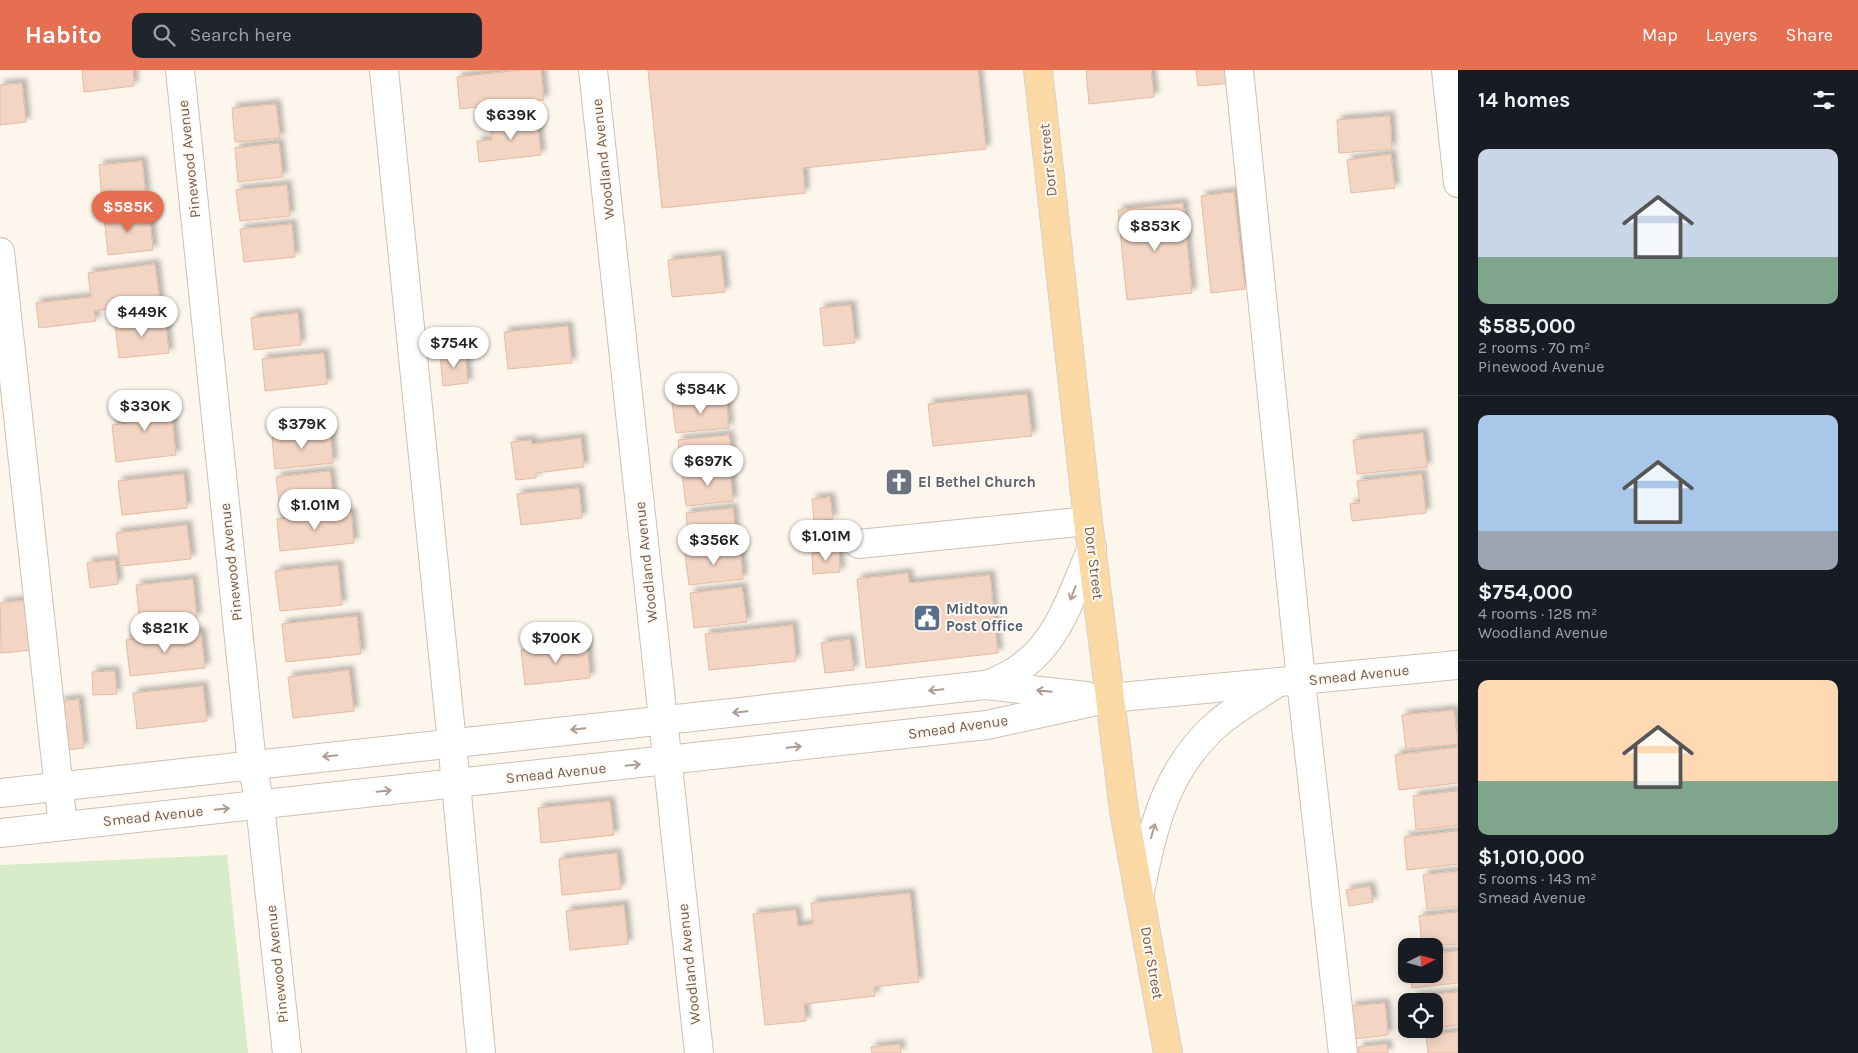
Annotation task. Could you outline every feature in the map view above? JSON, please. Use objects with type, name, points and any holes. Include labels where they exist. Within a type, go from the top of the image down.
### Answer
[{"type":"main road","name":"Dorr Street","points":[[1038,70],[1088,521],[1124,811],[1168,1053]]},
{"type":"street","name":"Pinewood Avenue","points":[[180,70],[252,764],[260,805],[287,1053]]},
{"type":"street","points":[[384,70],[452,742],[481,1053]]},
{"type":"street","name":"Woodland Avenue","points":[[593,70],[699,1053]]},
{"type":"street","points":[[1239,70],[1289,682],[1343,1053]]},
{"type":"street","points":[[1446,70],[1458,183]]},
{"type":"street","points":[[0,252],[64,826]]},
{"type":"street","points":[[859,544],[1088,521]]},
{"type":"street","points":[[985,685],[1004,679],[1022,667],[1043,648],[1061,621],[1092,548]]},
{"type":"street","name":"Smead Avenue","points":[[0,833],[988,725],[1110,698],[1458,665]]},
{"type":"street","points":[[1139,896],[1152,832],[1167,790],[1180,766],[1196,745],[1217,724],[1289,682]]},
{"type":"street","name":"Smead Avenue","points":[[0,793],[985,685],[1110,698]]},
{"type":"green space","points":[[227,855],[248,1053],[0,1053],[0,865]]},
{"type":"building","points":[[82,70],[133,70],[134,86],[84,92]]},
{"type":"building","points":[[522,70],[541,70],[544,100],[460,109],[457,77]]},
{"type":"building","points":[[648,70],[978,70],[986,149],[803,168],[805,193],[662,208]]},
{"type":"building","points":[[1086,70],[1151,70],[1154,97],[1089,104]]},
{"type":"building","points":[[1196,70],[1230,70],[1232,83],[1198,86]]},
{"type":"building","points":[[22,83],[26,122],[0,125],[0,85]]},
{"type":"building","points":[[276,104],[280,138],[235,142],[232,108]]},
{"type":"building","points":[[1390,116],[1392,149],[1339,153],[1337,120]]},
{"type":"building","points":[[537,119],[541,155],[479,162],[477,141],[492,140],[490,124]]},
{"type":"building","points":[[279,143],[283,177],[238,182],[235,148]]},
{"type":"building","points":[[1391,154],[1395,188],[1351,193],[1347,160]]},
{"type":"building","points":[[142,161],[146,195],[102,199],[99,165]]},
{"type":"building","points":[[287,185],[290,216],[240,221],[236,190]]},
{"type":"building","points":[[1234,192],[1245,289],[1211,293],[1201,196]]},
{"type":"building","points":[[1183,203],[1192,293],[1127,300],[1118,210]]},
{"type":"building","points":[[149,211],[153,250],[108,255],[104,216]]},
{"type":"building","points":[[292,224],[295,257],[244,262],[240,229]]},
{"type":"building","points":[[721,255],[725,292],[672,297],[668,260]]},
{"type":"building","points":[[155,264],[160,302],[94,311],[96,321],[39,328],[36,303],[91,297],[88,273]]},
{"type":"building","points":[[851,305],[855,343],[824,346],[820,308]]},
{"type":"building","points":[[298,313],[301,345],[254,350],[251,318]]},
{"type":"building","points":[[165,317],[169,353],[119,358],[115,323]]},
{"type":"building","points":[[568,326],[572,363],[508,369],[504,332]]},
{"type":"building","points":[[465,352],[468,383],[443,386],[440,354]]},
{"type":"building","points":[[324,353],[327,384],[265,391],[262,359]]},
{"type":"building","points":[[1027,394],[1032,436],[933,446],[928,404]]},
{"type":"building","points":[[726,398],[729,428],[676,433],[672,403]]},
{"type":"building","points":[[170,400],[176,455],[116,462],[112,425],[128,423],[126,405]]},
{"type":"building","points":[[330,431],[333,463],[275,469],[272,437]]},
{"type":"building","points":[[1423,433],[1427,467],[1357,474],[1353,440]]},
{"type":"building","points":[[729,435],[733,466],[681,471],[678,440]]},
{"type":"building","points":[[581,438],[584,467],[536,473],[536,478],[516,480],[511,442],[531,440],[532,444]]},
{"type":"building","points":[[730,469],[733,501],[686,506],[682,474]]},
{"type":"building","points":[[330,471],[334,504],[280,509],[276,477]]},
{"type":"building","points":[[184,474],[187,508],[122,515],[118,481]]},
{"type":"building","points":[[1422,474],[1426,513],[1352,521],[1350,504],[1360,503],[1357,481]]},
{"type":"building","points":[[579,488],[582,518],[521,525],[517,494]]},
{"type":"building","points":[[830,497],[833,519],[814,521],[812,499]]},
{"type":"building","points":[[733,508],[736,539],[689,544],[686,513]]},
{"type":"building","points":[[351,512],[354,543],[280,551],[277,519]]},
{"type":"building","points":[[187,525],[191,559],[120,566],[116,533]]},
{"type":"building","points":[[740,547],[743,579],[689,585],[685,553]]},
{"type":"building","points":[[839,551],[840,572],[813,574],[812,553]]},
{"type":"building","points":[[115,560],[118,584],[90,588],[87,563]]},
{"type":"building","points":[[338,565],[342,605],[280,611],[275,571]]},
{"type":"building","name":"Midtown Post Office","points":[[908,573],[909,583],[990,575],[998,653],[866,668],[857,579]]},
{"type":"building","points":[[193,579],[197,618],[140,624],[136,585]]},
{"type":"building","points":[[742,587],[747,622],[694,628],[690,593]]},
{"type":"building","points":[[28,600],[33,650],[1,653],[0,603]]},
{"type":"building","points":[[357,616],[361,654],[286,662],[282,624]]},
{"type":"building","points":[[793,625],[796,661],[709,670],[705,634]]},
{"type":"building","points":[[201,632],[205,668],[130,676],[126,640]]},
{"type":"building","points":[[850,639],[854,670],[825,673],[821,643]]},
{"type":"building","points":[[587,644],[590,678],[525,685],[521,650]]},
{"type":"building","points":[[349,670],[354,711],[293,718],[288,677]]},
{"type":"building","points":[[115,671],[117,694],[93,695],[92,672]]},
{"type":"building","points":[[203,686],[207,721],[137,729],[133,693]]},
{"type":"building","points":[[79,699],[84,748],[65,750],[60,701]]},
{"type":"building","points":[[1454,710],[1458,744],[1406,749],[1402,715]]},
{"type":"building","points":[[1458,747],[1458,783],[1399,790],[1395,755]]},
{"type":"building","points":[[1458,791],[1458,825],[1416,830],[1413,796]]},
{"type":"building","points":[[610,801],[614,835],[541,843],[538,808]]},
{"type":"building","points":[[1458,831],[1458,864],[1407,870],[1404,837]]},
{"type":"building","points":[[617,853],[621,889],[562,895],[559,859]]},
{"type":"building","points":[[1458,871],[1458,906],[1427,909],[1423,875]]},
{"type":"building","points":[[1370,886],[1373,902],[1349,906],[1346,890]]},
{"type":"building","points":[[910,893],[919,982],[874,987],[875,996],[804,1004],[806,1021],[765,1025],[753,914],[796,910],[798,926],[813,924],[811,903]]},
{"type":"building","points":[[624,905],[628,944],[570,950],[566,911]]},
{"type":"building","points":[[1458,912],[1458,944],[1443,945],[1443,938],[1421,938],[1419,916]]},
{"type":"building","points":[[1458,951],[1458,983],[1412,988],[1411,983],[1443,983],[1443,952]]},
{"type":"building","points":[[1458,992],[1458,1025],[1443,1027],[1443,994]]},
{"type":"building","points":[[1385,1003],[1388,1035],[1355,1039],[1351,1006]]},
{"type":"building","points":[[1458,1032],[1458,1053],[1428,1053],[1426,1038],[1443,1038],[1443,1033]]},
{"type":"building","points":[[900,1044],[901,1053],[872,1053],[871,1047]]},
{"type":"building","points":[[1387,1044],[1388,1053],[1359,1053],[1358,1047]]},
{"type":"place","name":"El Bethel Church","points":[[899,482]]},
{"type":"place","name":"Midtown Post Office","points":[[927,618]]}]
